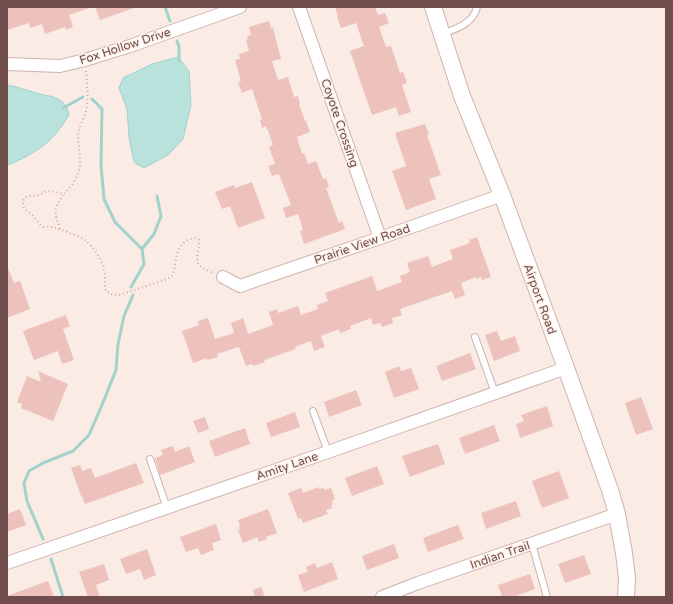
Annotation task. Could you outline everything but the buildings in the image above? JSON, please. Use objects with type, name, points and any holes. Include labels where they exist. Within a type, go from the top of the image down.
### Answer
[{"type":"street","name":"Fox Hollow Drive","points":[[7,64],[60,66],[85,60],[130,46],[240,7]]},
{"type":"street","name":"Coyote Crossing","points":[[299,7],[380,238]]},
{"type":"street","name":"Airport Road","points":[[433,7],[462,96],[502,195],[601,464],[617,514],[627,578],[626,597]]},
{"type":"street","name":"Prairie View Road","points":[[223,277],[240,286],[502,195]]},
{"type":"street","name":"Amity Lane","points":[[7,563],[566,368]]},
{"type":"street","name":"Indian Trail","points":[[382,597],[418,583],[617,514]]},
{"type":"lane","points":[[442,34],[467,23],[476,12],[477,7]]},
{"type":"lane","points":[[475,337],[495,393]]},
{"type":"lane","points":[[313,411],[328,452]]},
{"type":"lane","points":[[150,459],[167,508]]},
{"type":"lane","points":[[532,544],[547,597]]},
{"type":"path","points":[[60,229],[55,210],[79,172],[81,161],[78,134],[81,122],[86,112],[87,101],[85,60]]},
{"type":"path","points":[[64,194],[51,191],[36,196],[29,196],[24,198],[22,203],[23,207],[33,216],[39,225],[43,227],[60,229],[77,235],[94,249],[104,268],[106,277],[106,292],[113,295],[119,295],[171,277],[174,270],[176,257],[182,244],[187,239],[194,238],[198,240],[200,244],[197,260],[199,265],[223,277]]},
{"type":"water","points":[[178,57],[189,71],[191,105],[183,139],[168,155],[144,168],[135,163],[133,158],[129,137],[127,109],[119,88],[123,78],[152,64]]},
{"type":"water","points":[[7,85],[55,97],[65,105],[68,109],[69,115],[58,131],[42,147],[22,159],[8,165],[7,164]]},
{"type":"waterway","points":[[165,7],[170,21]]},
{"type":"waterway","points":[[177,41],[179,47],[179,61]]},
{"type":"waterway","points":[[63,108],[83,97]]},
{"type":"waterway","points":[[92,99],[102,109],[101,165],[104,199],[115,222],[142,249],[144,264],[131,287]]},
{"type":"waterway","points":[[142,249],[154,234],[161,216],[157,196]]},
{"type":"waterway","points":[[43,539],[27,501],[24,483],[29,471],[43,463],[73,451],[89,435],[116,370],[118,344],[124,316],[133,295]]},
{"type":"waterway","points":[[51,559],[63,597]]}]
